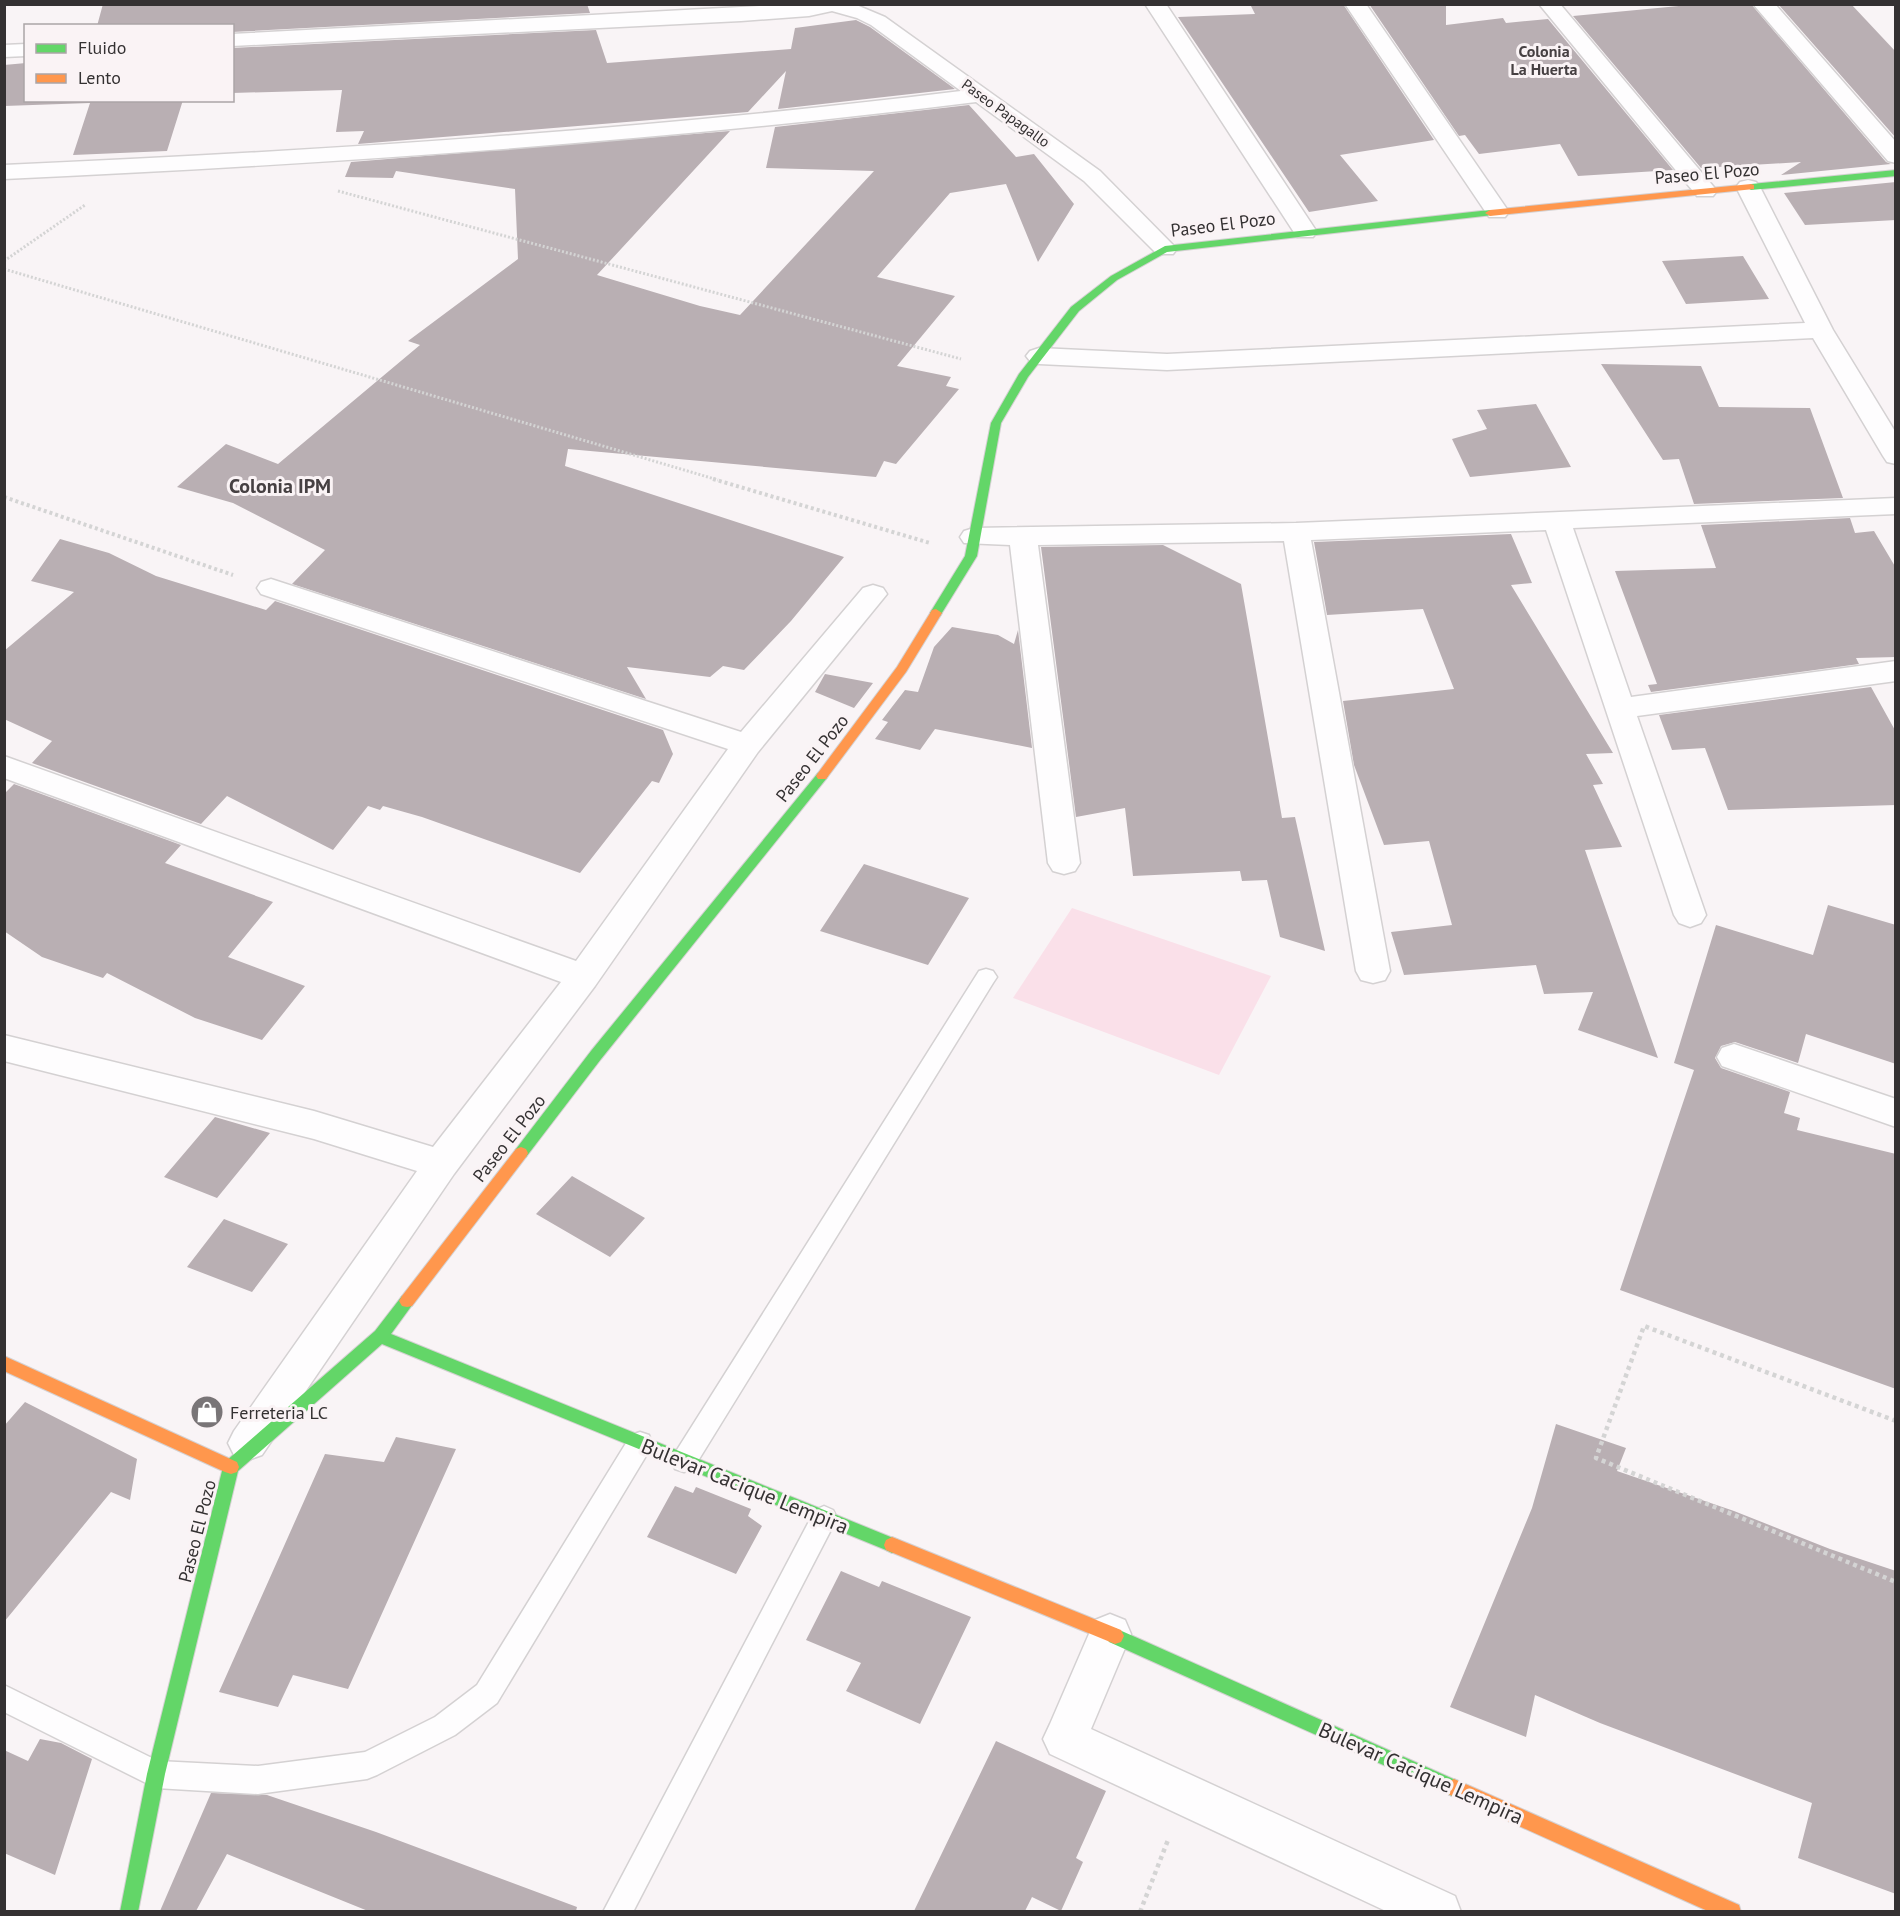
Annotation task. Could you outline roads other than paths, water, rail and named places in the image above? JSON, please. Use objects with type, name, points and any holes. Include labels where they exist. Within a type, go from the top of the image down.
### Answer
[{"type":"street","points":[[1155,4],[1305,232]]},
{"type":"street","points":[[1355,4],[1497,212]]},
{"type":"street","points":[[1549,4],[1706,191]]},
{"type":"street","points":[[1763,4],[1896,156]]},
{"type":"street","points":[[234,40],[741,15],[809,10],[833,5]]},
{"type":"street","name":"Paseo Papagallo","points":[[833,5],[864,14],[878,21],[982,94],[1092,176],[1165,249]]},
{"type":"street","points":[[4,51],[24,50]]},
{"type":"street","points":[[4,172],[260,161],[640,132],[805,118],[982,94]]},
{"type":"street","name":"Paseo El Pozo","points":[[129,1911],[156,1774],[231,1467],[380,1336],[596,1055],[811,790],[902,669],[973,546],[996,423],[1023,376],[1075,309],[1114,278],[1165,249],[1497,212],[1896,173]]},
{"type":"street","points":[[1748,187],[1821,330],[1896,456]]},
{"type":"street","points":[[1039,356],[1167,362],[1821,330]]},
{"type":"street","points":[[973,546],[1023,536],[1296,532],[1896,506]]},
{"type":"street","points":[[1556,519],[1690,915]]},
{"type":"street","points":[[1296,532],[1373,971]]},
{"type":"street","points":[[1023,536],[1064,863]]},
{"type":"street","points":[[271,588],[747,745]]},
{"type":"street","points":[[4,1363],[231,1467],[441,1164],[583,977],[747,745],[873,594]]},
{"type":"street","points":[[1620,708],[1896,671]]},
{"type":"street","points":[[4,766],[583,977]]},
{"type":"street","points":[[4,1048],[314,1125],[441,1164]]},
{"type":"street","points":[[1734,1057],[1896,1113]]},
{"type":"street","name":"Bulevar Cacique Lempira","points":[[380,1336],[1110,1634],[1732,1911]]},
{"type":"street","points":[[1110,1634],[1065,1739],[1439,1911]]},
{"type":"lane","points":[[684,1461],[986,977]]},
{"type":"lane","points":[[4,1698],[156,1774],[258,1780],[367,1764],[445,1726],[487,1694],[640,1443]]},
{"type":"lane","points":[[617,1911],[824,1518]]},
{"type":"place","name":"Ferreteria LC","points":[[207,1412]]},
{"type":"district","name":"Colonia La Huerta","points":[[1544,60]]},
{"type":"district","name":"Colonia IPM","points":[[280,486]]}]
